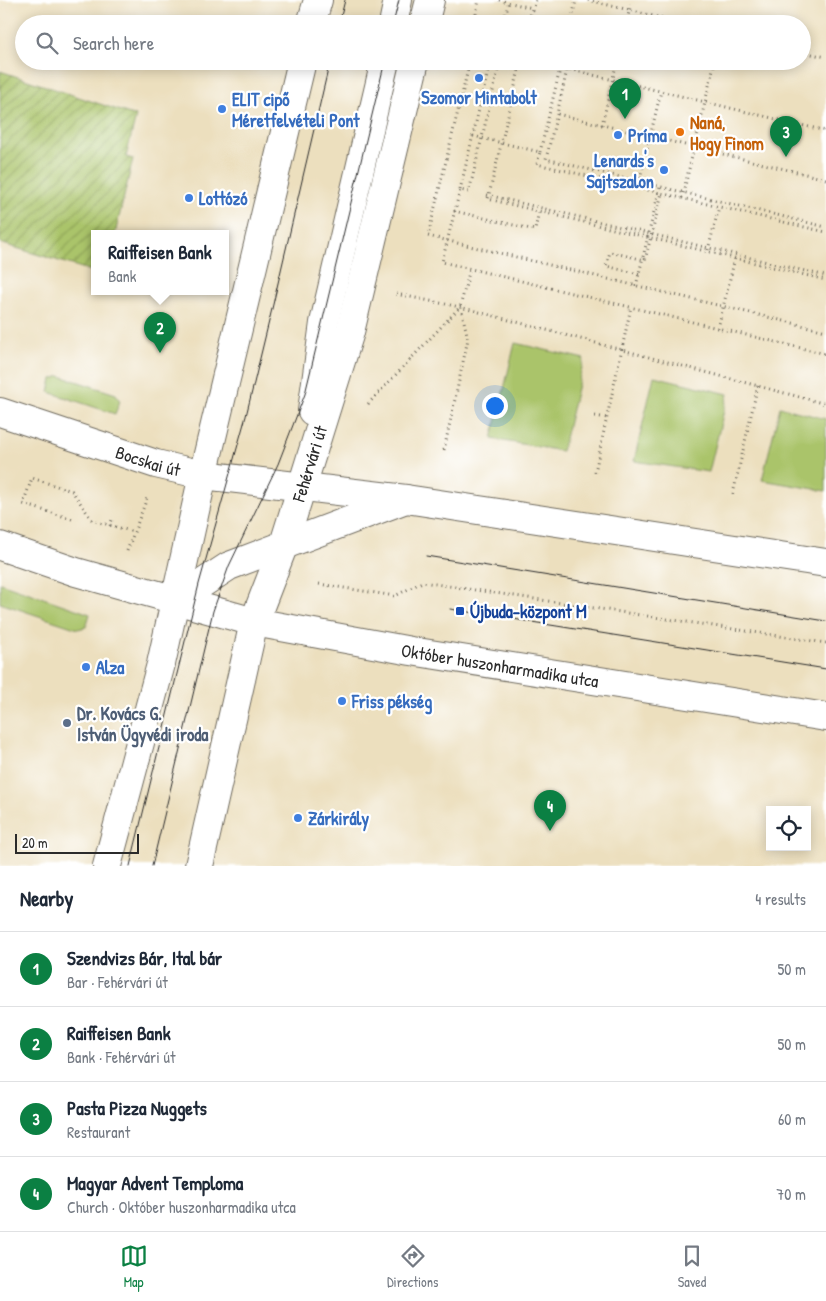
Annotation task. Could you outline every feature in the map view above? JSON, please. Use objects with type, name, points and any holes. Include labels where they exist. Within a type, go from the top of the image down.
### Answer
[{"type":"street","points":[[314,15],[318,0]]},
{"type":"street","points":[[395,15],[398,0]]},
{"type":"street","points":[[426,15],[430,0]]},
{"type":"street","points":[[107,866],[177,600],[203,476],[300,70]]},
{"type":"street","points":[[383,70],[324,323],[302,486],[406,499],[826,563]]},
{"type":"street","name":"Fehérvári út","points":[[200,866],[254,622],[283,547],[350,332],[412,70]]},
{"type":"street","name":"Bocskai út","points":[[0,412],[156,464],[203,476],[302,486]]},
{"type":"street","points":[[0,546],[76,572],[177,600],[230,566],[406,499]]},
{"type":"street","name":"Október huszonharmadika utca","points":[[177,600],[254,622],[420,652],[826,717]]},
{"type":"path","points":[[476,15],[479,0]]},
{"type":"path","points":[[499,0],[532,8],[531,15]]},
{"type":"path","points":[[505,15],[509,0]]},
{"type":"path","points":[[532,15],[536,0]]},
{"type":"path","points":[[573,15],[576,0]]},
{"type":"path","points":[[588,0],[649,15]]},
{"type":"path","points":[[628,15],[631,4]]},
{"type":"path","points":[[811,54],[826,57]]},
{"type":"path","points":[[468,70],[428,236],[826,331]]},
{"type":"path","points":[[488,70],[442,262],[826,354]]},
{"type":"path","points":[[460,190],[469,192],[498,70]]},
{"type":"path","points":[[518,70],[488,199],[826,280]]},
{"type":"path","points":[[518,70],[487,195],[826,276]]},
{"type":"path","points":[[559,70],[537,164],[826,232]]},
{"type":"path","points":[[568,70],[546,160],[826,227]]},
{"type":"path","points":[[573,70],[826,131]]},
{"type":"path","points":[[602,125],[615,70]]},
{"type":"path","points":[[682,198],[713,70]]},
{"type":"path","points":[[638,188],[661,91]]},
{"type":"path","points":[[557,114],[826,179]]},
{"type":"path","points":[[473,136],[540,152]]},
{"type":"path","points":[[636,286],[660,187]]},
{"type":"path","points":[[639,274],[606,266],[610,252],[645,260],[662,193]]},
{"type":"path","points":[[708,252],[719,207]]},
{"type":"path","points":[[454,211],[534,230],[540,208]]},
{"type":"path","points":[[718,328],[736,255]]},
{"type":"path","points":[[368,404],[460,307],[470,269]]},
{"type":"path","points":[[396,294],[460,307],[826,404]]},
{"type":"path","points":[[444,450],[468,339],[460,307]]},
{"type":"path","points":[[595,472],[631,307]]},
{"type":"path","points":[[733,494],[758,386]]},
{"type":"path","points":[[595,416],[607,418]]},
{"type":"path","points":[[72,520],[23,504],[32,478],[72,491],[92,520],[134,532]]},
{"type":"path","points":[[125,556],[148,496]]},
{"type":"path","points":[[110,526],[113,517]]},
{"type":"path","points":[[319,584],[395,596],[422,582],[826,642]]},
{"type":"green space","points":[[0,71],[136,116],[126,157],[133,159],[116,230],[91,230],[91,271],[0,243]]},
{"type":"green space","points":[[515,343],[584,359],[562,451],[492,439]]},
{"type":"green space","points":[[60,376],[116,394],[120,401],[115,414],[49,392],[52,379]]},
{"type":"green space","points":[[654,376],[728,394],[709,472],[634,461]]},
{"type":"green space","points":[[780,407],[826,419],[826,491],[762,480]]},
{"type":"green space","points":[[0,583],[90,614],[86,627],[78,629],[0,603]]},
{"type":"tram line","points":[[341,15],[345,0]]},
{"type":"tram line","points":[[395,15],[399,0]]},
{"type":"tram line","points":[[130,866],[199,584],[246,416],[328,70]]},
{"type":"tram line","points":[[152,866],[213,611],[229,566],[278,464],[305,394],[383,70]]},
{"type":"tram line","points":[[426,556],[826,621]]},
{"type":"tram line","points":[[450,609],[826,669]]},
{"type":"place","name":"Szomor Mintabolt","points":[[479,78]]},
{"type":"place","name":"ELIT cipő Méretfelvételi Pont","points":[[222,109]]},
{"type":"place","name":"Szendvizs Bár, Ital bár","points":[[625,119]]},
{"type":"place","name":"Naná, Hogy Finom","points":[[680,132]]},
{"type":"place","name":"Príma","points":[[618,135]]},
{"type":"place","name":"Pasta Pizza Nuggets","points":[[786,157]]},
{"type":"place","name":"Lenards's Sajtszalon","points":[[664,170]]},
{"type":"place","name":"Lottózó","points":[[189,198]]},
{"type":"place","name":"Raiffeisen Bank","points":[[160,353]]},
{"type":"place","name":"Újbuda-központ M","points":[[460,611]]},
{"type":"place","name":"Alza","points":[[86,667]]},
{"type":"place","name":"Friss pékség","points":[[342,701]]},
{"type":"place","name":"Dr. Kovács G. István Ügyvédi iroda","points":[[67,723]]},
{"type":"place","name":"Zárkirály","points":[[298,818]]},
{"type":"place","name":"Magyar Advent Temploma","points":[[550,831]]}]
